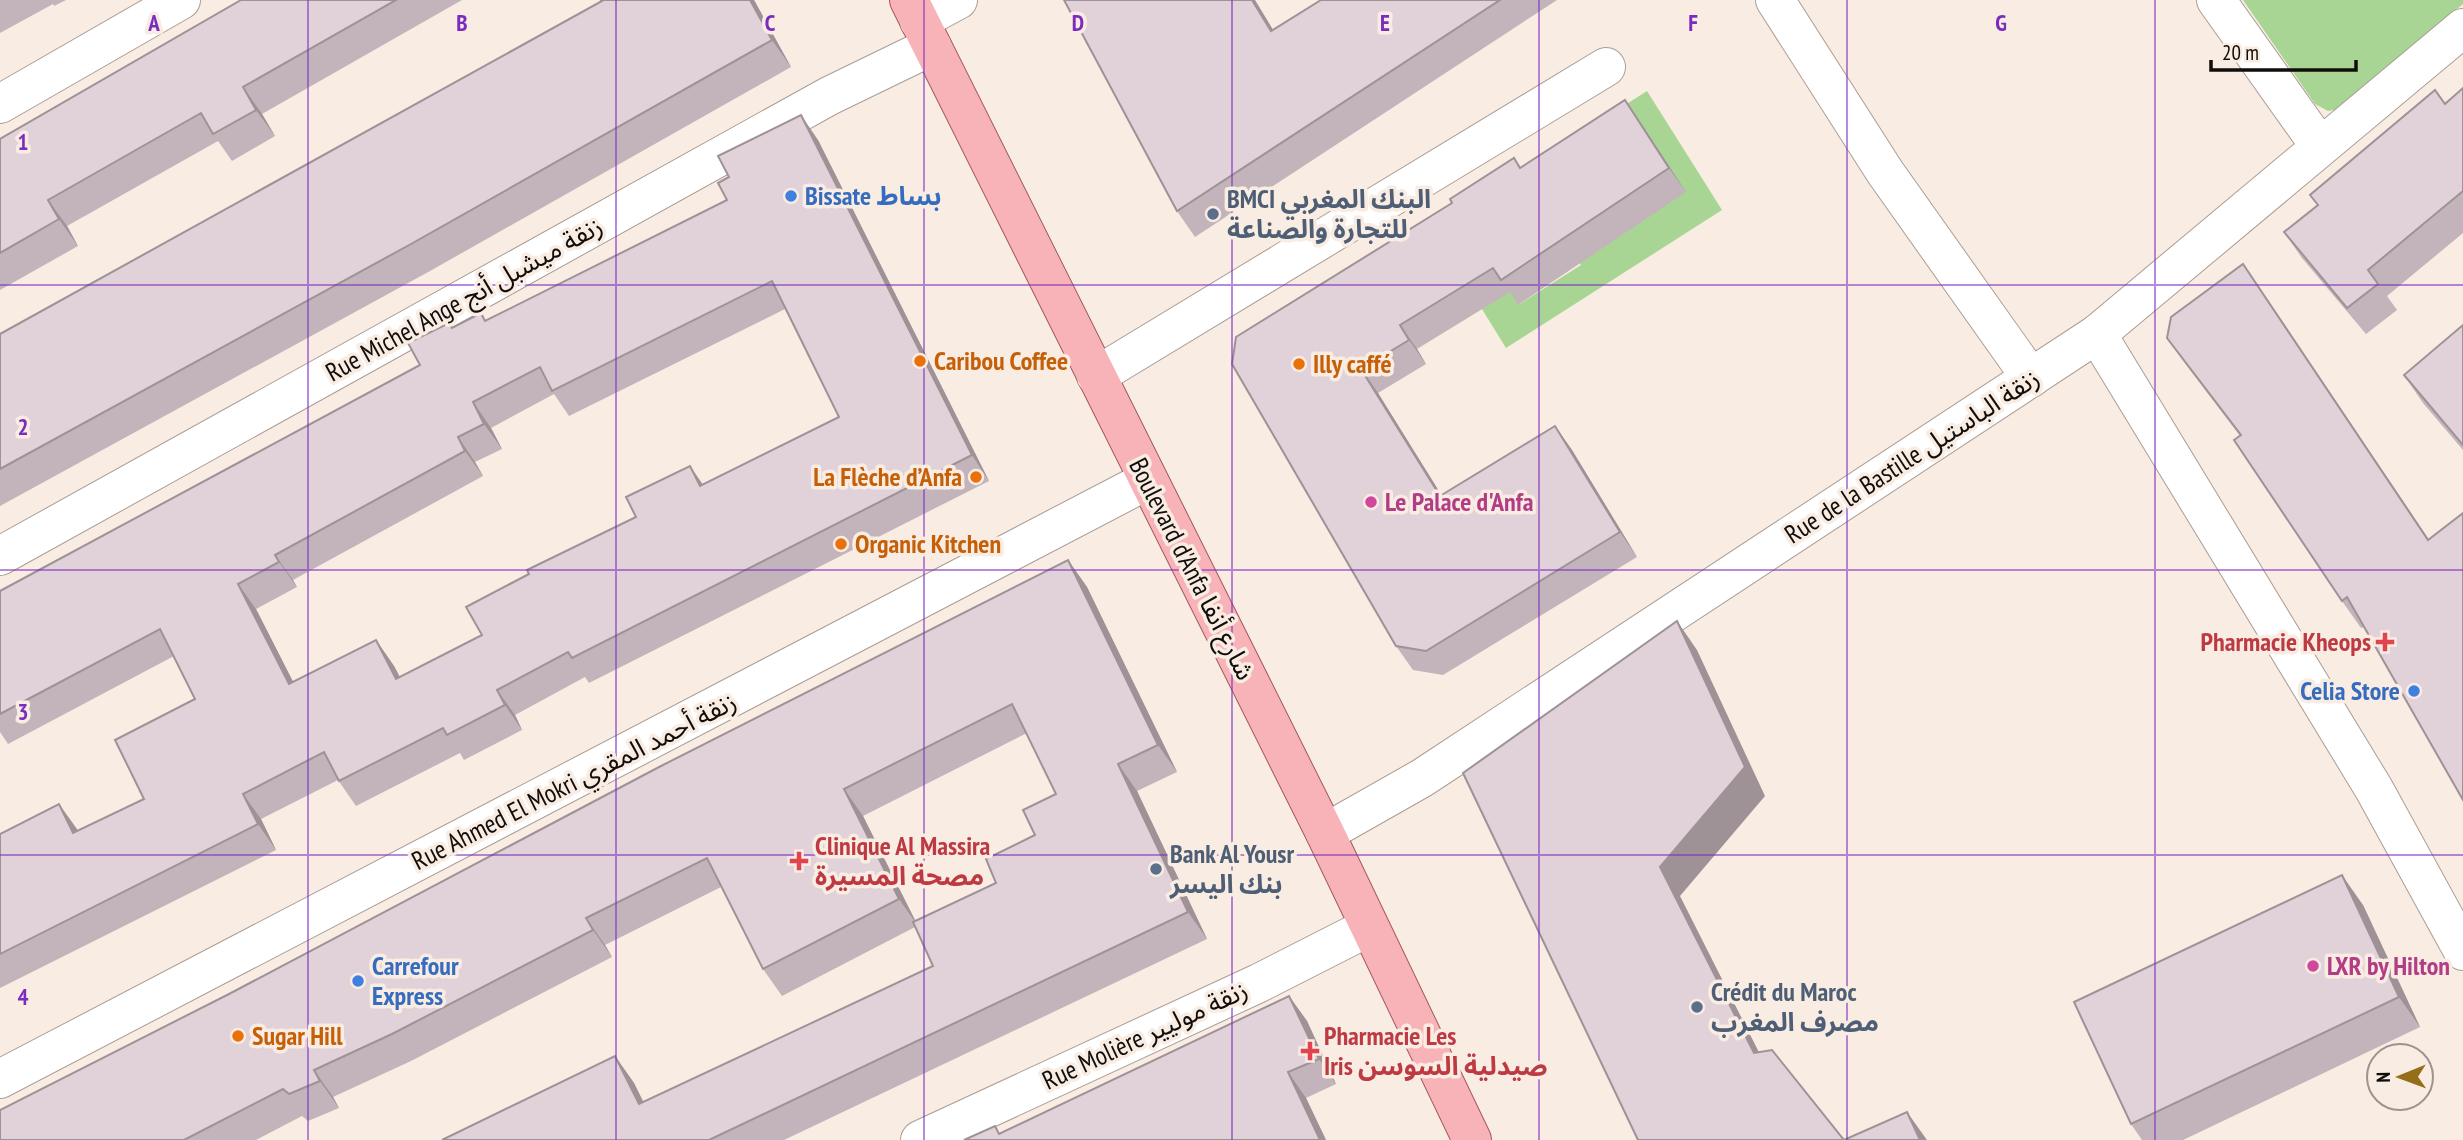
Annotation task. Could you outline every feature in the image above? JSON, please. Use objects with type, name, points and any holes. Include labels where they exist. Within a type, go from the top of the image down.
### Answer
[{"type":"main road","name":"Boulevard d'Anfa شارع أنفا","points":[[920,22],[1325,833],[1472,1140]]},
{"type":"street","points":[[0,104],[181,0]]},
{"type":"street","name":"Rue Michel Ange زنقة ميشبل أنج","points":[[0,556],[817,103],[920,22],[958,0]]},
{"type":"street","points":[[1775,0],[1885,172],[2031,378]]},
{"type":"street","points":[[2216,0],[2319,145]]},
{"type":"street","name":"Rue de la Bastille زنقة الباستيل","points":[[1325,833],[1422,778],[2097,334],[2319,145],[2463,28]]},
{"type":"street","points":[[1096,376],[1606,67]]},
{"type":"street","points":[[2097,334],[2374,789],[2463,951]]},
{"type":"street","name":"Rue Ahmed El Mokri زنقة أحمد المقري","points":[[0,1079],[1148,480]]},
{"type":"street","name":"Rue Molière زنقة موليير","points":[[920,1140],[1259,983],[1369,927]]},
{"type":"green space","points":[[2243,0],[2463,0],[2463,4],[2339,109],[2328,111],[2315,104]]},
{"type":"green space","points":[[1647,91],[1722,210],[1506,348],[1432,228]],"holes":[[[1531,183],[1581,265],[1518,305]]]},
{"type":"building","points":[[241,0],[396,0],[243,87],[256,110],[213,134],[201,113],[48,200],[59,219],[0,253],[0,139]]},
{"type":"building","points":[[601,0],[750,0],[772,40],[411,244],[0,469],[0,334]]},
{"type":"building","points":[[1064,0],[1252,0],[1271,31],[1321,0],[1500,0],[1177,211]]},
{"type":"building","points":[[2463,88],[2463,191],[2368,270],[2378,284],[2347,308],[2284,232],[2318,205],[2310,195],[2435,90],[2445,104]]},
{"type":"building","points":[[1625,100],[1669,168],[1501,280],[1493,268],[1400,325],[1409,340],[1361,369],[1440,496],[1555,426],[1620,532],[1426,651],[1396,646],[1232,364],[1236,337],[1452,203],[1450,199],[1514,158],[1520,168]]},
{"type":"building","points":[[801,115],[972,455],[572,658],[568,652],[497,690],[505,705],[447,735],[443,728],[339,781],[324,752],[243,794],[258,824],[0,954],[0,834],[59,804],[73,833],[144,799],[115,740],[195,699],[160,629],[0,714],[0,591],[420,365],[408,343],[449,323],[452,328],[481,313],[485,321],[727,200],[718,183],[729,177],[718,156]],"holes":[[[772,281],[839,417],[700,486],[690,466],[626,497],[636,517],[527,570],[529,574],[466,607],[482,635],[396,679],[376,640],[289,684],[238,584],[279,562],[275,555],[465,451],[458,437],[484,424],[473,402],[540,367],[552,391]]]},
{"type":"building","points":[[2243,264],[2428,540],[2463,513],[2463,800],[2347,597],[2342,601],[2234,440],[2241,435],[2167,338],[2171,317]]},
{"type":"building","points":[[2463,325],[2463,445],[2404,375]]},
{"type":"building","points":[[1068,560],[1158,745],[1118,764],[1188,912],[709,1140],[442,1140],[615,1056],[639,1104],[933,966],[913,922],[996,883],[986,859],[1035,835],[1023,810],[1056,794],[1012,704],[844,789],[899,899],[763,969],[707,858],[586,918],[593,930],[392,1034],[314,1070],[320,1081],[289,1094],[283,1089],[184,1140],[0,1140],[0,1110],[229,994],[661,766]]},
{"type":"building","points":[[1677,621],[1745,767],[1660,867],[1754,1053],[1772,1050],[1844,1140],[1638,1140],[1463,773]]},
{"type":"building","name":"LXR by Hilton","points":[[2342,875],[2399,997],[2131,1124],[2074,1002]]},
{"type":"building","points":[[1289,996],[1319,1059],[1288,1072],[1320,1140],[964,1140],[995,1126],[999,1134]]},
{"type":"building","points":[[1907,1112],[1920,1140],[1844,1140]]},
{"type":"place","name":"Bissate بساط","points":[[791,196]]},
{"type":"place","name":"BMCI البنك المغربي للتجارة والصناعة","points":[[1213,214]]},
{"type":"place","name":"Caribou Coffee","points":[[920,361]]},
{"type":"place","name":"Illy caffé","points":[[1299,364]]},
{"type":"place","name":"La Flèche d’Anfa","points":[[976,477]]},
{"type":"place","name":"Le Palace d'Anfa","points":[[1371,502]]},
{"type":"place","name":"Organic Kitchen","points":[[841,544]]},
{"type":"place","name":"Pharmacie Kheops","points":[[2385,642]]},
{"type":"place","name":"Celia Store","points":[[2414,691]]},
{"type":"place","name":"Clinique Al Massira مصحة المسيرة","points":[[799,861]]},
{"type":"place","name":"Bank Al Yousr بنك اليسر","points":[[1156,869]]},
{"type":"place","name":"LXR by Hilton","points":[[2313,966]]},
{"type":"place","name":"Carrefour Express","points":[[358,981]]},
{"type":"place","name":"Crédit du Maroc مصرف المغرب","points":[[1697,1007]]},
{"type":"place","name":"Sugar Hill","points":[[238,1036]]},
{"type":"place","name":"Pharmacie Les Iris صيدلية السوسن","points":[[1310,1051]]}]
